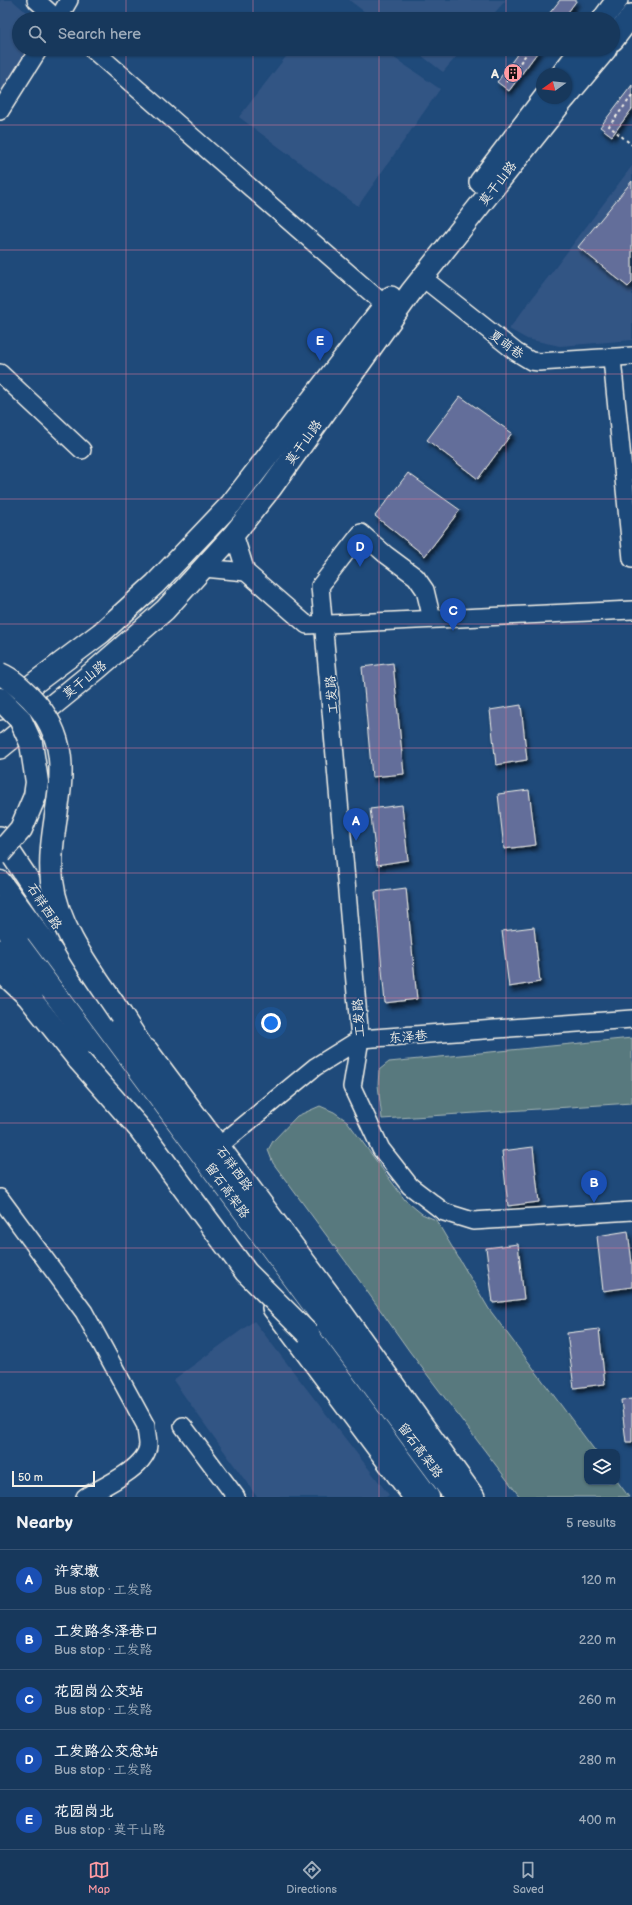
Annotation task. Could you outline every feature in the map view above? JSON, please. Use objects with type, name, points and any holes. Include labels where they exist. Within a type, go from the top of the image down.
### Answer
[{"type":"highway","points":[[0,674],[20,687],[39,707],[51,726],[58,747],[62,769],[52,848],[52,882],[62,920],[78,950],[184,1113],[243,1210]]},
{"type":"highway","points":[[0,699],[20,719],[31,743],[37,782],[34,796],[21,829],[0,853]]},
{"type":"highway","name":"留石高架路","points":[[0,882],[456,1497]]},
{"type":"highway","name":"留石高架路","points":[[0,920],[428,1497]]},
{"type":"highway","points":[[0,970],[18,985],[28,996],[80,1060],[140,1129],[246,1272],[308,1334]]},
{"type":"main road","points":[[608,12],[617,0]]},
{"type":"main road","points":[[620,30],[632,14]]},
{"type":"main road","points":[[567,68],[576,56]]},
{"type":"main road","name":"莫干山路","points":[[572,91],[600,56]]},
{"type":"main road","name":"莫干山路","points":[[0,709],[101,633],[155,584],[231,504],[539,104]]},
{"type":"main road","name":"莫干山路","points":[[0,748],[97,669],[165,610],[234,534],[270,488],[422,278],[561,104]]},
{"type":"main road","name":"石祥西路","points":[[0,837],[84,966],[219,1146],[474,1497]]},
{"type":"main road","points":[[0,886],[72,993],[434,1497]]},
{"type":"main road","points":[[0,907],[72,993],[453,1497]]},
{"type":"main road","points":[[0,950],[414,1497]]},
{"type":"street","points":[[36,0],[50,12]]},
{"type":"street","points":[[62,12],[68,0]]},
{"type":"street","points":[[0,111],[35,56]]},
{"type":"street","points":[[100,56],[385,305]]},
{"type":"street","name":"夏萌巷","points":[[422,278],[516,352],[531,361],[612,359],[632,356]]},
{"type":"street","points":[[612,359],[632,559]]},
{"type":"street","points":[[0,373],[82,450]]},
{"type":"street","name":"工发路","points":[[432,619],[425,590],[416,576],[385,554],[361,533],[320,586],[325,625],[360,1039],[352,1087],[381,1149],[410,1186],[444,1212],[474,1221],[632,1211]]},
{"type":"street","points":[[234,534],[246,572],[307,625],[632,610]]},
{"type":"street","points":[[204,568],[246,572]]},
{"type":"street","name":"东泽巷","points":[[219,1146],[314,1067],[360,1039],[632,1019]]},
{"type":"street","points":[[0,1198],[84,1312],[146,1426],[148,1446],[139,1463],[129,1472],[85,1497]]},
{"type":"street","points":[[183,1426],[236,1497]]},
{"type":"path","points":[[506,82],[525,56]]},
{"type":"path","points":[[632,96],[609,126],[632,145]]},
{"type":"shaded area","points":[[0,0],[12,0],[26,12],[12,12],[12,56],[25,56],[0,96]]},
{"type":"shaded area","points":[[349,0],[506,0],[495,12],[365,12]]},
{"type":"shaded area","points":[[287,56],[391,56],[440,89],[358,206],[239,117]]},
{"type":"shaded area","points":[[422,56],[457,56],[443,72]]},
{"type":"shaded area","points":[[632,166],[632,340],[560,346],[527,339],[509,329]]},
{"type":"shaded area","points":[[254,1321],[389,1495],[386,1497],[257,1497],[173,1380]]},
{"type":"green space","points":[[632,1038],[632,1103],[382,1119],[378,1085],[379,1070],[389,1062]]},
{"type":"green space","points":[[320,1106],[334,1112],[347,1121],[405,1200],[422,1214],[436,1220],[489,1309],[594,1449],[584,1449],[584,1485],[620,1485],[629,1497],[520,1497],[410,1352],[273,1163],[268,1150],[273,1141],[297,1116]]},
{"type":"building","points":[[560,0],[577,0],[568,12],[551,12]]},
{"type":"building","name":"A","points":[[516,56],[535,56],[509,91],[497,82]]},
{"type":"building","points":[[632,85],[632,109],[612,136],[600,127]]},
{"type":"building","points":[[632,181],[632,283],[628,287],[578,247]]},
{"type":"building","points":[[460,396],[512,433],[478,479],[427,440]]},
{"type":"building","points":[[408,473],[460,510],[425,556],[375,516]]},
{"type":"building","points":[[393,663],[404,774],[372,777],[362,667]]},
{"type":"building","points":[[521,705],[527,760],[496,765],[490,710]]},
{"type":"building","points":[[529,790],[536,845],[504,849],[498,794]]},
{"type":"building","points":[[402,805],[408,860],[377,865],[370,809]]},
{"type":"building","points":[[406,888],[417,999],[385,1003],[375,892]]},
{"type":"building","points":[[534,927],[540,982],[509,987],[502,931]]},
{"type":"building","points":[[533,1147],[539,1202],[508,1206],[502,1151]]},
{"type":"building","points":[[628,1231],[632,1263],[632,1287],[603,1291],[597,1236]]},
{"type":"building","points":[[518,1244],[524,1299],[493,1303],[486,1248]]},
{"type":"building","points":[[599,1329],[605,1384],[574,1388],[567,1333]]},
{"type":"building","points":[[632,1399],[632,1442],[626,1442],[621,1400]]},
{"type":"place","name":"A","points":[[513,73]]},
{"type":"place","name":"花园岗北","points":[[320,361]]},
{"type":"place","name":"工发路公交总站","points":[[360,567]]},
{"type":"place","name":"花园岗公交站","points":[[453,631]]},
{"type":"place","name":"许家墩","points":[[356,841]]},
{"type":"place","name":"工发路冬泽巷口","points":[[594,1203]]}]
